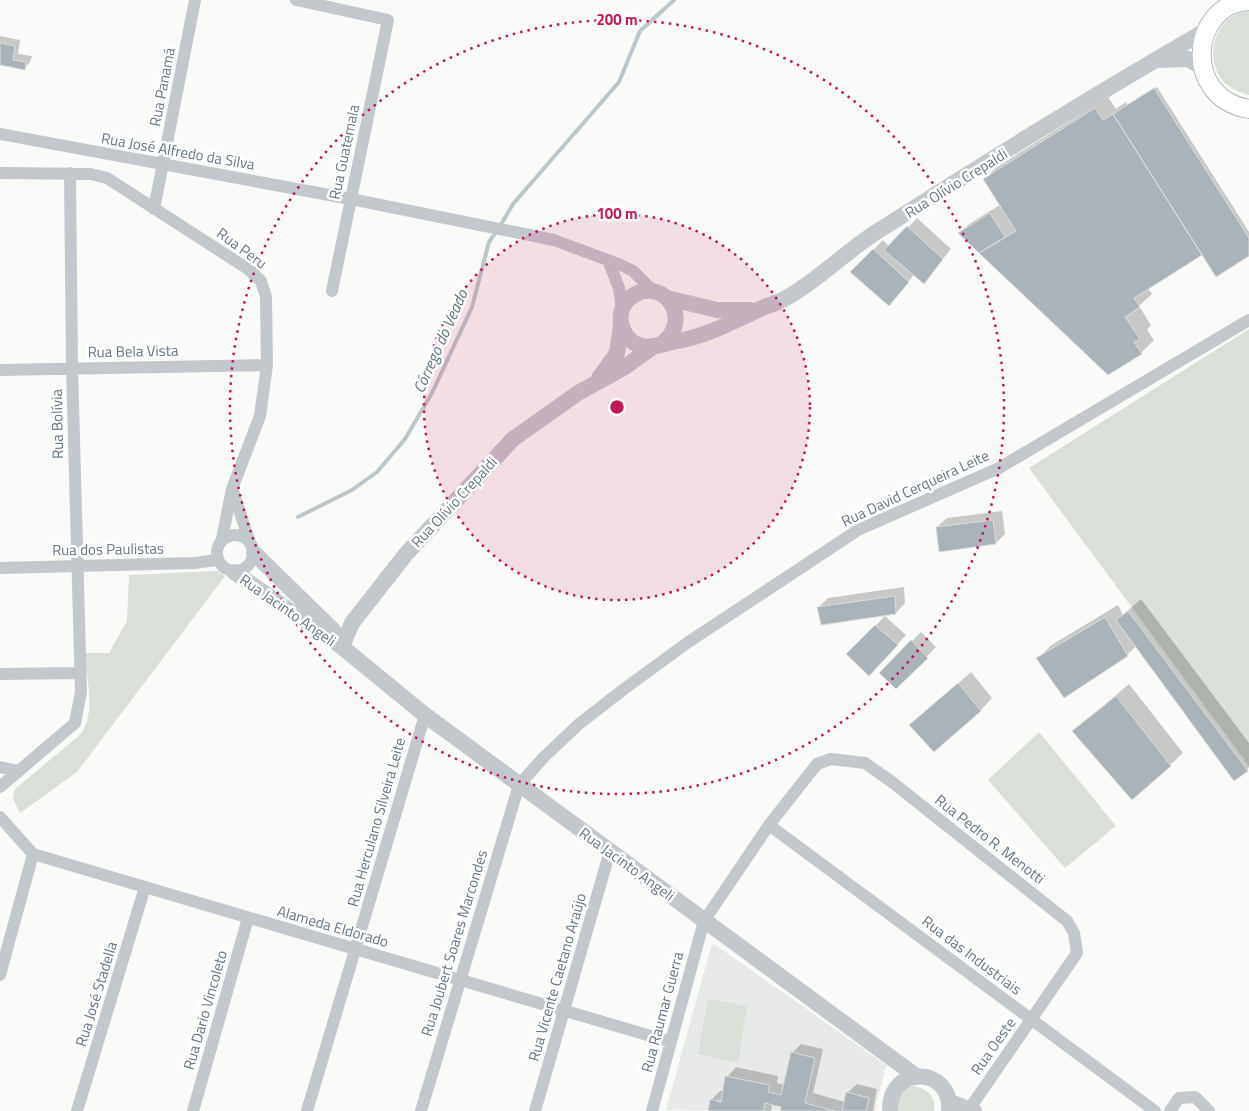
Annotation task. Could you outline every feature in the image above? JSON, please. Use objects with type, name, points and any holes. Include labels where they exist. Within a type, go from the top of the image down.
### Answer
[{"type":"main road","points":[[1218,0],[1201,52],[1202,67],[1209,84],[1221,98],[1238,107],[1249,109]]},
{"type":"main road","points":[[1208,27],[1224,10],[1249,1]]},
{"type":"street","name":"Rua Panamá","points":[[154,209],[195,0]]},
{"type":"street","name":"Rua Guatemala","points":[[296,0],[388,20],[332,291]]},
{"type":"street","name":"Rua Olívio Crepaldi","points":[[342,647],[352,623],[406,554],[513,439],[595,384],[658,345],[685,340],[786,298],[876,232],[1208,27]]},
{"type":"street","points":[[1155,60],[1188,59],[1202,67]]},
{"type":"street","name":"Rua José Alfredo da Silva","points":[[0,134],[351,199],[530,235],[575,246],[633,271],[660,295]]},
{"type":"street","name":"Rua Peru","points":[[0,173],[70,173],[91,174],[107,178],[248,269],[262,281],[266,297],[267,365],[260,416],[232,489],[222,539]]},
{"type":"street","name":"Rua Bolívia","points":[[0,787],[74,723],[81,692],[76,566],[70,173]]},
{"type":"street","points":[[608,260],[619,288],[622,317],[632,341],[646,347],[658,345],[668,339],[676,325],[674,309],[660,295],[641,292],[634,295],[622,317]]},
{"type":"street","name":"Rua Olívio Crepaldi","points":[[660,295],[717,310],[760,309]]},
{"type":"street","name":"Rua Olívio Crepaldi","points":[[595,384],[617,353],[622,317]]},
{"type":"street","name":"Rua David Cerqueira Leite","points":[[519,785],[572,731],[624,689],[687,643],[858,530],[999,468],[1249,320]]},
{"type":"street","name":"Rua Bela Vista","points":[[0,370],[267,365]]},
{"type":"street","points":[[232,489],[251,547],[248,566],[234,572],[221,566],[217,560],[216,552],[222,539],[236,534],[251,547]]},
{"type":"street","name":"Rua Jacinto Angeli","points":[[251,547],[333,630],[342,647]]},
{"type":"street","name":"Rua dos Paulistas","points":[[0,568],[194,563],[217,560]]},
{"type":"street","name":"Rua Jacinto Angeli","points":[[234,572],[342,647],[425,715],[916,1076],[927,1077],[938,1082],[946,1092],[949,1107]]},
{"type":"street","points":[[0,674],[80,673]]},
{"type":"street","name":"Rua Herculano Silveira Leite","points":[[307,1111],[425,715]]},
{"type":"street","name":"Rua Raumar Guerra","points":[[652,1111],[704,921],[769,825],[818,764],[830,758],[865,763]]},
{"type":"street","name":"Rua Pedro R. Menotti","points":[[865,763],[1067,921],[1074,933],[1077,953]]},
{"type":"street","points":[[0,767],[19,771]]},
{"type":"street","name":"Rua Joubert Soares Marcondes","points":[[422,1111],[519,785]]},
{"type":"street","points":[[0,817],[33,854],[0,975]]},
{"type":"street","name":"Rua das Industriais","points":[[769,825],[1155,1111]]},
{"type":"street","name":"Rua Vicente Caetano Araújo","points":[[535,1111],[610,851]]},
{"type":"street","name":"Alameda Eldorado","points":[[33,854],[671,1042]]},
{"type":"street","name":"Rua José Stadella","points":[[77,1111],[145,887]]},
{"type":"street","name":"Rua Dario Vincoleto","points":[[193,1111],[248,918]]},
{"type":"street","name":"Rua Oeste","points":[[972,1109],[1077,953]]},
{"type":"street","points":[[890,1111],[890,1099],[895,1088],[904,1080],[916,1076]]},
{"type":"street","points":[[1170,1111],[1179,1098],[1195,1097],[1209,1111]]},
{"type":"street","points":[[949,1107],[972,1109]]},
{"type":"shaded area","points":[[1249,11],[1248,95],[1232,88],[1222,80],[1215,67],[1213,56],[1217,35],[1222,26],[1238,13]]},
{"type":"shaded area","points":[[1249,329],[1249,766],[1029,468]]},
{"type":"shaded area","points":[[218,571],[225,576],[77,772],[20,813],[13,798],[15,789],[81,734],[86,725],[89,695],[84,653],[109,653],[127,621],[129,575]]},
{"type":"shaded area","points":[[1039,732],[1116,826],[1065,868],[988,780]]},
{"type":"shaded area","points":[[714,944],[886,1065],[875,1111],[666,1110],[711,947]]},
{"type":"shaded area","points":[[708,999],[747,1006],[738,1063],[698,1054]]},
{"type":"shaded area","points":[[913,1086],[930,1094],[934,1101],[934,1111],[896,1111],[896,1100],[905,1088]]},
{"type":"building","points":[[0,43],[15,46],[13,60],[26,62],[25,70],[0,65]]},
{"type":"building","points":[[1154,88],[1249,238],[1249,256],[1216,277],[1113,114]]},
{"type":"building","points":[[1095,108],[1103,120],[1113,114],[1202,255],[1134,298],[1140,307],[1125,317],[1140,339],[1134,342],[1142,354],[1108,375],[979,253],[1016,231],[983,179]]},
{"type":"building","points":[[990,213],[1005,237],[979,253],[958,233]]},
{"type":"building","points":[[907,226],[943,259],[924,284],[884,250]]},
{"type":"building","points":[[873,249],[909,282],[889,306],[850,272]]},
{"type":"building","points":[[993,520],[996,544],[939,552],[936,527]]},
{"type":"building","points":[[895,596],[896,614],[821,625],[817,607]]},
{"type":"building","points":[[1128,611],[1248,771],[1234,781],[1116,620]]},
{"type":"building","points":[[1105,617],[1128,656],[1064,698],[1036,658]]},
{"type":"building","points":[[875,625],[898,645],[869,676],[846,654]]},
{"type":"building","points":[[911,640],[928,658],[896,689],[879,673]]},
{"type":"building","points":[[958,683],[981,711],[934,752],[909,725]]},
{"type":"building","points":[[1116,696],[1171,766],[1132,800],[1072,731]]},
{"type":"building","points":[[791,1052],[815,1058],[805,1103],[835,1111],[780,1111],[781,1107],[765,1103],[764,1111],[708,1111],[710,1099],[721,1102],[725,1076],[770,1085],[768,1092],[781,1095]]},
{"type":"building","points":[[846,1092],[869,1098],[866,1111],[842,1111]]},
{"type":"waterway","name":"Córrego do Veado","points":[[500,226],[513,204],[619,82],[640,31],[674,0]]},
{"type":"waterway","name":"Córrego do Veado","points":[[298,517],[352,490],[377,472],[405,439],[432,393],[472,307],[489,242],[496,232]]}]
